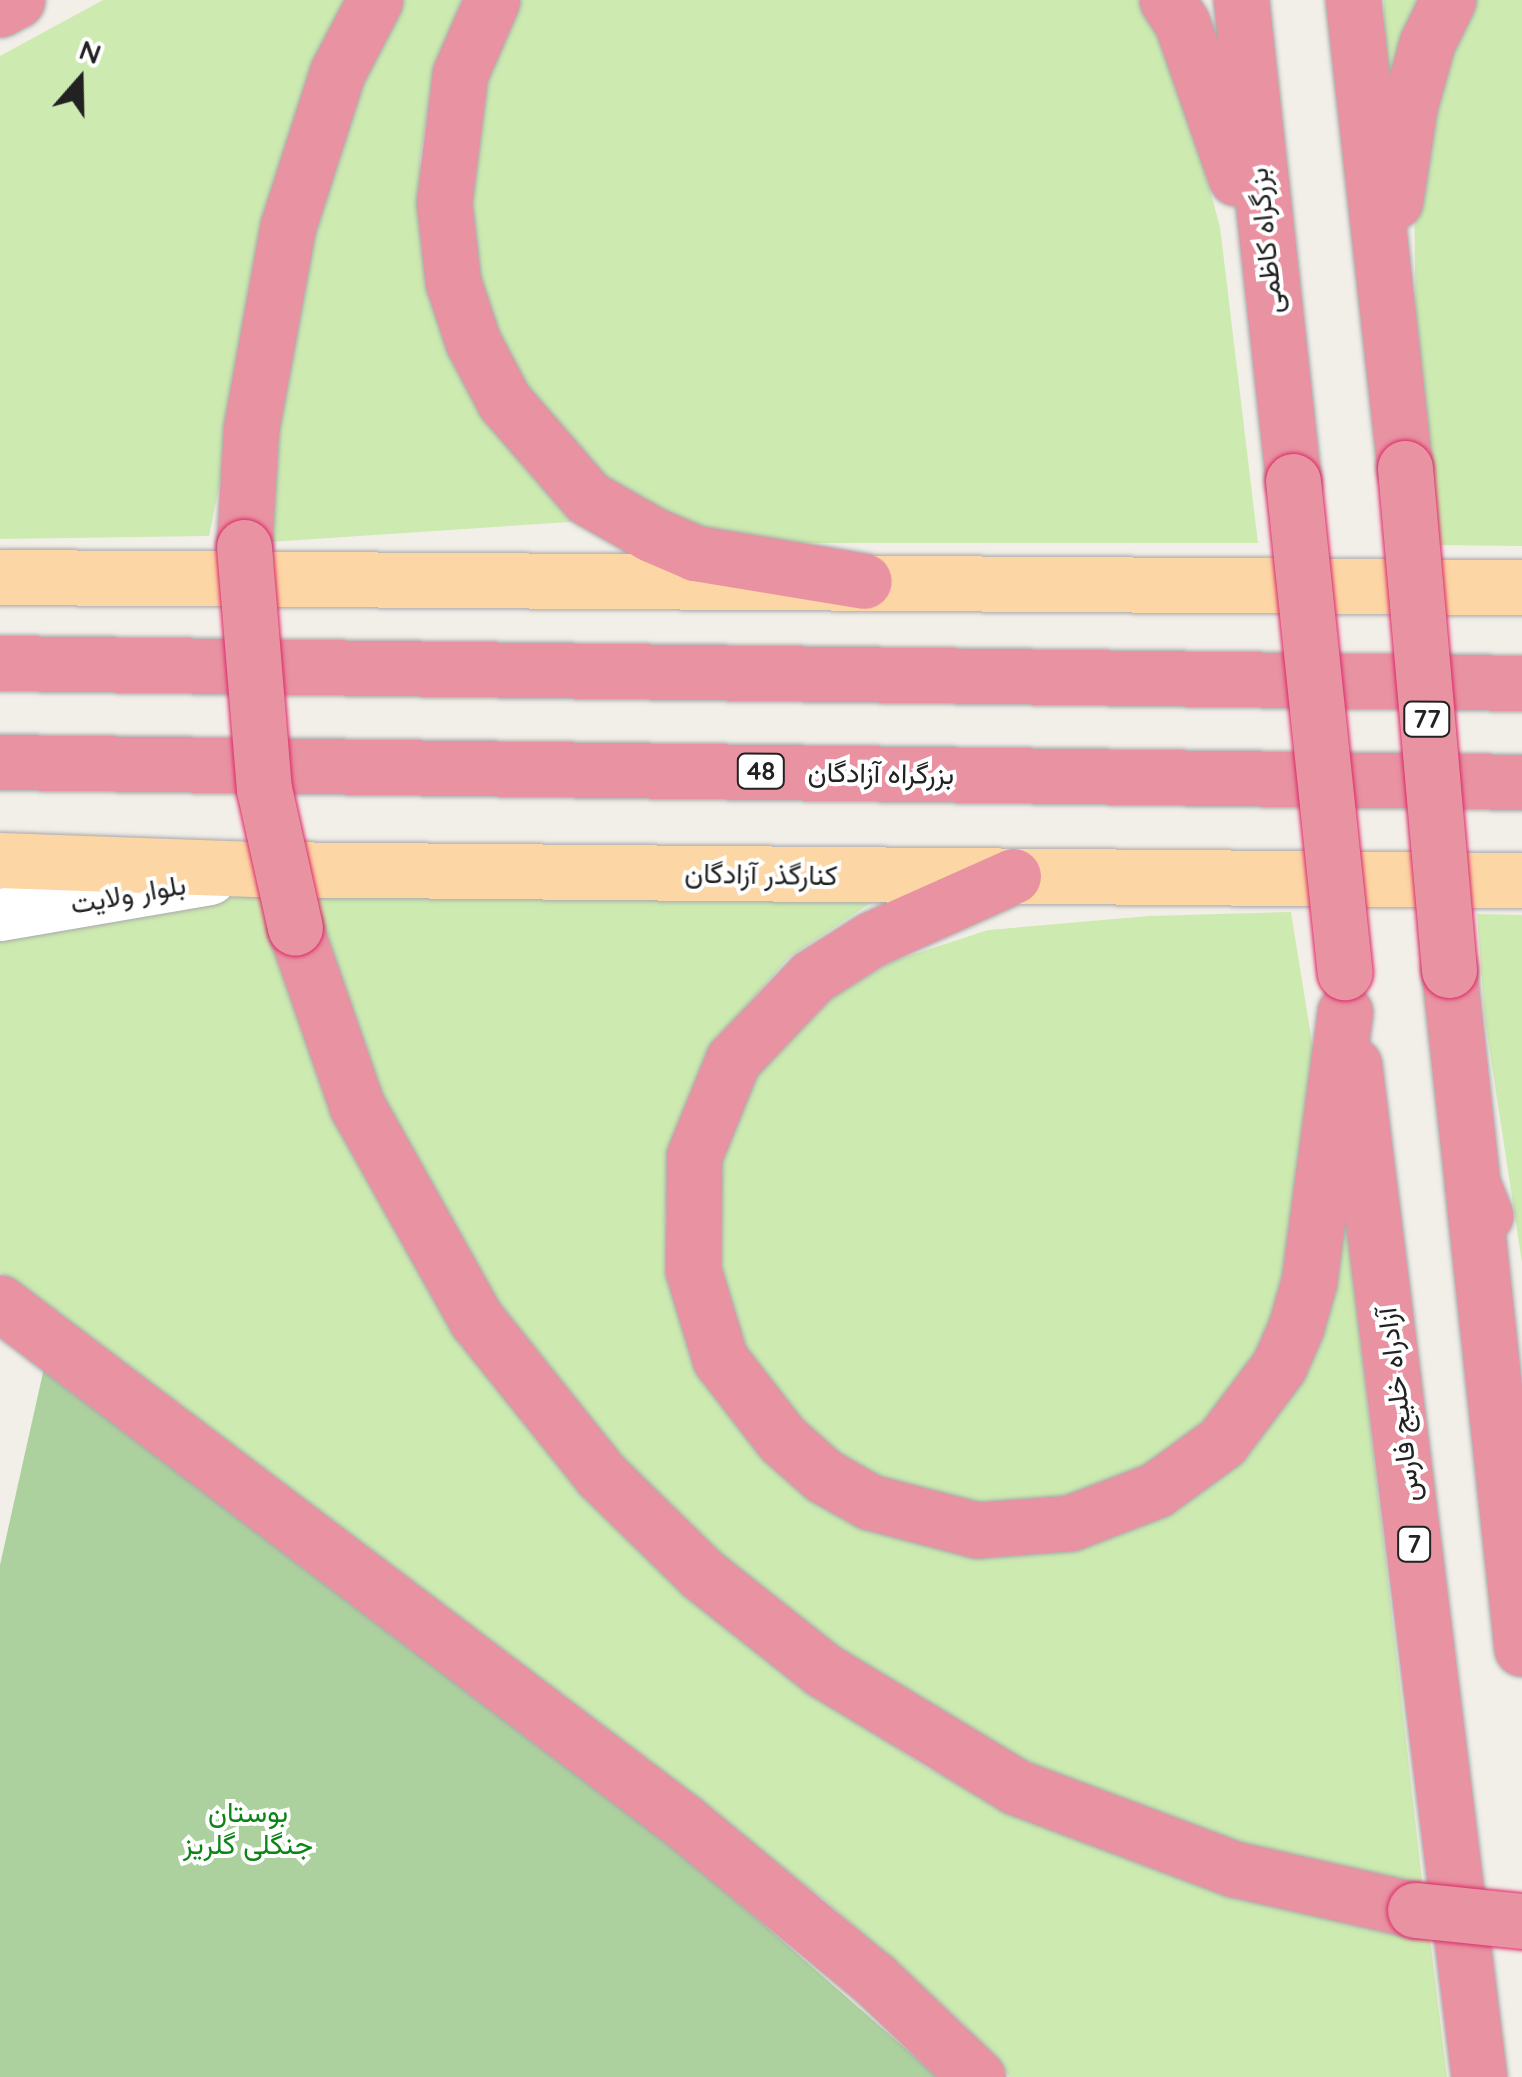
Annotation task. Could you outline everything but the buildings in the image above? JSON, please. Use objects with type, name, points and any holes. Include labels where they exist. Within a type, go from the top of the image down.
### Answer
[{"type":"highway","points":[[0,10],[17,0]]},
{"type":"highway","points":[[375,0],[337,74],[288,226],[251,429],[244,547],[264,789],[296,928],[357,1106],[476,1319],[600,1474],[702,1574],[822,1670],[1016,1787],[1234,1869],[1415,1910],[1522,1921]]},
{"type":"highway","points":[[492,0],[460,74],[444,203],[454,282],[473,342],[504,401],[588,498],[651,534],[695,553],[864,581]]},
{"type":"highway","points":[[1167,0],[1204,82],[1269,274]]},
{"type":"highway","name":"بزرگراه کاظمی","points":[[1241,0],[1345,992]]},
{"type":"highway","name":"77","points":[[1353,0],[1405,468],[1448,970],[1472,1183]]},
{"type":"highway","points":[[1385,274],[1410,108],[1427,42],[1448,0]]},
{"type":"highway","points":[[0,663],[1522,683]]},
{"type":"highway","name":"بزرگراه آزادگان","points":[[0,762],[1522,782]]},
{"type":"highway","points":[[1012,876],[872,940],[812,978],[734,1060],[694,1156],[693,1270],[720,1359],[782,1439],[824,1476],[870,1502],[977,1530],[1070,1523],[1156,1490],[1222,1442],[1278,1366],[1296,1327],[1309,1281],[1345,992]]},
{"type":"highway","name":"آزادراه خلیج فارس","points":[[1345,992],[1367,1138],[1479,2077]]},
{"type":"highway","points":[[1472,1183],[1522,1323]]},
{"type":"highway","points":[[1472,1183],[1522,1648]]},
{"type":"highway","points":[[0,1303],[683,1821],[874,1978],[978,2077]]},
{"type":"main road","points":[[0,577],[1522,587]]},
{"type":"main road","name":"کنارگذر آزادگان","points":[[0,860],[255,869],[1522,880]]},
{"type":"street","name":"بلوار ولایت","points":[[0,915],[255,869]]},
{"type":"green space","points":[[103,0],[352,0],[230,433],[209,536],[0,539],[0,56]]},
{"type":"green space","points":[[404,0],[461,0],[431,88],[420,158],[421,248],[439,312],[585,521],[269,542],[272,460],[306,233],[371,58]]},
{"type":"green space","points":[[522,0],[1139,0],[1175,62],[1220,227],[1258,543],[719,543],[679,528],[570,454],[518,383],[478,298],[463,221],[486,57]]},
{"type":"green space","points":[[1384,0],[1429,0],[1381,135]]},
{"type":"green space","points":[[1468,0],[1522,0],[1522,546],[1431,545],[1416,365],[1414,173]]},
{"type":"green space","points":[[303,882],[877,899],[789,957],[722,1034],[674,1146],[665,1220],[676,1289],[862,1522],[1208,1479],[1338,1144],[1423,1889],[1132,1816],[876,1685],[681,1532],[507,1329],[358,1061]]},
{"type":"green space","points":[[265,893],[378,1196],[776,1666],[927,1768],[1071,1833],[1429,1930],[1447,2077],[1010,2077],[962,2023],[826,1901],[311,1515],[0,1272],[0,930]]},
{"type":"green space","points":[[1291,912],[1322,1105],[1278,1322],[1220,1420],[1123,1490],[986,1516],[856,1477],[753,1376],[716,1278],[717,1167],[737,1100],[781,1041],[822,1004],[893,961],[988,930],[1149,916]]},
{"type":"green space","points":[[1477,914],[1522,915],[1522,1263],[1485,1020]]},
{"type":"green space","name":"بوستان جنگلی گلریز","points":[[44,1368],[227,1495],[707,1875],[938,2077],[0,2077],[0,1565]]}]
